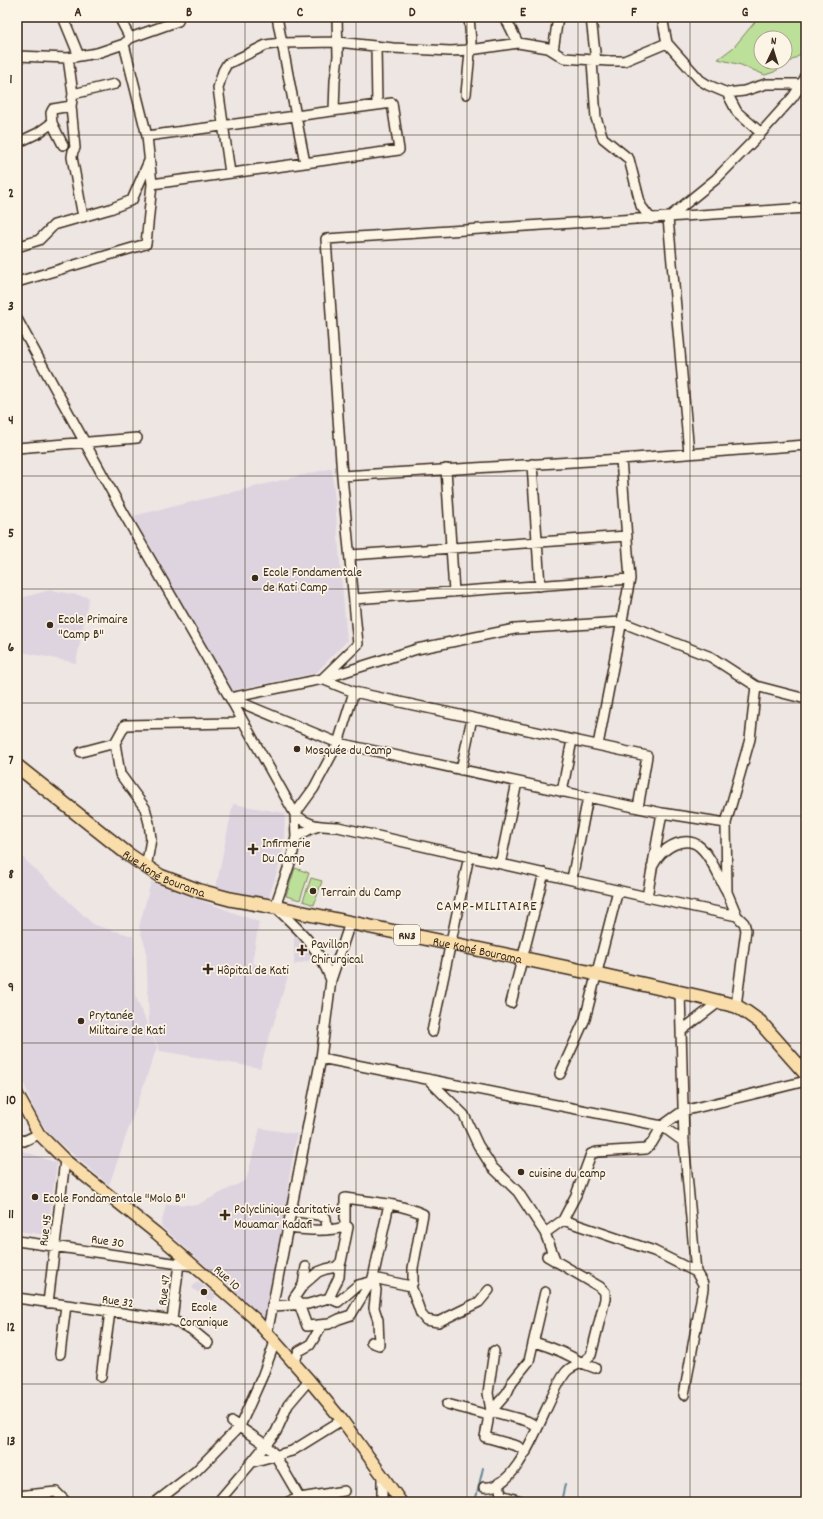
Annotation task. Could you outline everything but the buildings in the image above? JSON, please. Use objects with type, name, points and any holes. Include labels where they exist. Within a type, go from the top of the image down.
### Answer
[{"type":"highway","name":"Rue Koné Bourama","points":[[17,766],[128,855],[160,876],[200,891],[230,899],[597,974],[736,1006],[760,1022],[806,1074]]},
{"type":"main road","name":"Rue 10","points":[[17,1094],[39,1134],[65,1160],[194,1266],[254,1318],[310,1380],[342,1420],[401,1502]]},
{"type":"street","points":[[63,17],[79,56]]},
{"type":"street","points":[[17,282],[146,244],[152,184],[150,159],[147,136],[127,41],[119,17]]},
{"type":"street","points":[[277,17],[305,162]]},
{"type":"street","points":[[334,111],[338,42],[337,17]]},
{"type":"street","points":[[466,94],[472,42],[468,17]]},
{"type":"street","points":[[503,17],[508,23],[518,43]]},
{"type":"street","points":[[553,51],[558,17]]},
{"type":"street","points":[[662,17],[667,43],[700,80],[708,85],[727,93],[744,91],[766,84],[804,85]]},
{"type":"street","points":[[590,18],[594,61],[596,118],[603,138],[629,159],[641,206],[651,219]]},
{"type":"street","points":[[17,56],[68,58],[96,53],[178,21]]},
{"type":"street","points":[[230,173],[218,88],[223,70],[227,64],[266,45],[281,43],[338,42],[450,51],[470,50],[518,43],[535,45],[553,51],[564,58],[594,61],[624,61],[667,43]]},
{"type":"street","points":[[376,46],[377,105]]},
{"type":"street","points":[[68,58],[73,94],[71,106],[75,148],[72,158],[83,217]]},
{"type":"street","points":[[668,218],[716,179],[761,133],[804,85],[806,76]]},
{"type":"street","points":[[73,94],[115,84]]},
{"type":"street","points":[[727,93],[737,112],[761,133]]},
{"type":"street","points":[[147,136],[392,103],[398,150],[152,184]]},
{"type":"street","points":[[63,145],[52,123],[50,113],[52,109],[71,106]]},
{"type":"street","points":[[17,143],[38,133],[52,123]]},
{"type":"street","points":[[17,247],[39,240],[54,225],[110,210],[132,200],[150,159]]},
{"type":"street","points":[[322,679],[358,644],[342,476],[326,240],[806,208]]},
{"type":"street","points":[[668,218],[689,453]]},
{"type":"street","points":[[17,319],[123,512],[295,814],[304,822],[321,826],[338,827],[737,916]]},
{"type":"street","points":[[17,448],[137,438]]},
{"type":"street","points":[[342,476],[621,459],[806,445]]},
{"type":"street","points":[[598,745],[630,579],[621,459]]},
{"type":"street","points":[[532,464],[540,586]]},
{"type":"street","points":[[446,470],[454,592]]},
{"type":"street","points":[[350,555],[627,536]]},
{"type":"street","points":[[354,599],[630,579]]},
{"type":"street","points":[[230,698],[322,679],[417,649],[515,629],[622,622],[711,657],[756,686],[806,699]]},
{"type":"street","points":[[322,679],[354,692],[647,756],[638,808]]},
{"type":"street","points":[[727,892],[726,823],[750,739],[756,686]]},
{"type":"street","points":[[331,980],[320,955],[301,931],[275,907],[292,857],[296,837],[295,814],[314,788],[338,743],[354,692]]},
{"type":"street","points":[[230,698],[338,743],[662,814],[726,823]]},
{"type":"street","points":[[461,770],[472,718]]},
{"type":"street","points":[[146,868],[151,840],[149,823],[145,808],[120,774],[115,743],[125,725],[235,723],[242,720]]},
{"type":"street","points":[[562,792],[572,740]]},
{"type":"street","points":[[80,752],[115,743]]},
{"type":"street","points":[[501,860],[517,782]]},
{"type":"street","points":[[572,879],[588,798]]},
{"type":"street","points":[[647,897],[662,814]]},
{"type":"street","points":[[296,837],[310,829],[321,826]]},
{"type":"street","points":[[652,867],[662,852],[679,842],[689,842],[700,847],[708,857],[727,892],[737,916],[744,923],[746,930],[736,1006]]},
{"type":"street","points":[[432,1032],[470,856]]},
{"type":"street","points":[[511,1003],[544,873]]},
{"type":"street","points":[[560,1074],[585,1019],[618,890]]},
{"type":"street","points":[[156,1502],[196,1471],[236,1424],[262,1377],[271,1338],[272,1306],[321,1058],[331,980],[350,923]]},
{"type":"street","points":[[326,966],[336,962]]},
{"type":"street","points":[[680,992],[684,1142],[696,1272],[703,1284],[704,1289],[684,1395]]},
{"type":"street","points":[[681,1032],[719,1002]]},
{"type":"street","points":[[321,1058],[662,1126],[684,1142]]},
{"type":"street","points":[[428,1079],[464,1115],[478,1145],[492,1167],[518,1192],[545,1233],[556,1262]]},
{"type":"street","points":[[545,1233],[562,1220],[576,1195],[591,1154],[597,1152],[646,1149],[652,1143],[662,1126],[683,1111],[806,1081]]},
{"type":"street","points":[[17,1139],[24,1141],[39,1134]]},
{"type":"street","name":"Rue 45","points":[[48,1303],[65,1160]]},
{"type":"street","points":[[328,1298],[339,1277],[340,1263],[348,1227],[345,1227],[345,1198],[389,1204],[408,1208],[423,1214],[413,1268],[413,1282],[411,1286],[421,1314],[426,1320],[438,1322],[479,1302],[489,1290]]},
{"type":"street","points":[[340,1263],[336,1267],[318,1272],[303,1285],[294,1298],[299,1304],[307,1326],[329,1324],[351,1315],[372,1280],[389,1204]]},
{"type":"street","points":[[291,1211],[318,1215],[326,1218],[327,1230]]},
{"type":"street","points":[[562,1220],[654,1251],[696,1272]]},
{"type":"street","points":[[288,1228],[316,1231],[345,1227]]},
{"type":"street","name":"Rue 30","points":[[17,1241],[194,1266]]},
{"type":"street","points":[[484,1487],[490,1488],[500,1483],[518,1465],[526,1452],[547,1406],[566,1372],[571,1367],[582,1363],[591,1355],[606,1299],[605,1292],[600,1287],[547,1256]]},
{"type":"street","name":"Rue 47","points":[[172,1320],[179,1264]]},
{"type":"street","points":[[303,1285],[306,1267]]},
{"type":"street","points":[[371,1342],[379,1345],[378,1320],[374,1308],[376,1290],[372,1280]]},
{"type":"street","points":[[272,1306],[308,1304],[328,1298],[338,1302],[358,1285],[372,1280],[411,1286]]},
{"type":"street","points":[[490,1412],[507,1393],[512,1382],[529,1361],[545,1292]]},
{"type":"street","name":"Rue 32","points":[[17,1298],[172,1320],[191,1329],[208,1343]]},
{"type":"street","points":[[60,1354],[66,1305]]},
{"type":"street","points":[[101,1377],[110,1312]]},
{"type":"street","points":[[294,1363],[299,1351],[310,1345],[322,1325]]},
{"type":"street","points":[[534,1342],[551,1347],[595,1368]]},
{"type":"street","points":[[494,1351],[488,1393],[490,1412],[485,1436],[517,1446],[526,1452]]},
{"type":"street","points":[[218,1502],[276,1432],[288,1405],[310,1380]]},
{"type":"street","points":[[446,1404],[494,1412],[527,1420],[538,1427]]},
{"type":"street","points":[[252,1462],[292,1451],[342,1420]]},
{"type":"street","points":[[236,1424],[266,1445],[275,1455],[300,1498]]},
{"type":"street","points":[[382,1475],[382,1502]]},
{"type":"street","points":[[500,1483],[501,1495],[524,1502]]},
{"type":"street","points":[[288,1502],[300,1498],[344,1491]]},
{"type":"street","points":[[17,1496],[56,1492],[66,1502]]},
{"type":"shaded area","name":"Ecole Fondamentale de Kati Camp","points":[[332,468],[347,641],[316,673],[230,691],[133,516]]},
{"type":"shaded area","name":"Ecole Primaire \"Camp B\"","points":[[50,590],[89,597],[76,663],[17,651],[17,599]]},
{"type":"shaded area","name":"Infirmerie Du Camp","points":[[233,804],[285,813],[282,857],[269,897],[266,899],[216,887]]},
{"type":"shaded area","name":"Prytanée Militaire de Kati","points":[[17,852],[94,925],[133,936],[135,995],[157,1047],[109,1185],[49,1134],[36,1114],[17,1066]]},
{"type":"shaded area","name":"Hôpital de Kati","points":[[151,882],[259,922],[252,963],[288,976],[260,1068],[160,1051],[149,1025],[146,948],[139,927]]},
{"type":"shaded area","name":"Pavillon Chirurgical","points":[[294,935],[312,953],[314,959],[294,965]]},
{"type":"shaded area","name":"Polyclinique caritative Mouamar Kadafi","points":[[260,1128],[297,1134],[287,1190],[292,1192],[264,1318],[161,1226],[166,1204],[197,1205],[246,1180]]},
{"type":"shaded area","name":"Ecole Fondamentale \"Molo B\"","points":[[17,1149],[57,1163],[47,1235],[17,1231]]},
{"type":"shaded area","name":"Ecole Coranique","points":[[197,1281],[216,1296],[211,1302],[192,1288]]},
{"type":"green space","points":[[759,17],[806,17],[806,51],[793,60],[793,30],[753,30],[753,70],[718,59],[734,47]]},
{"type":"green space","points":[[753,70],[777,70],[774,72],[765,75]]},
{"type":"green space","points":[[295,868],[309,873],[300,900],[286,896]]},
{"type":"green space","name":"Terrain du Camp","points":[[311,878],[322,881],[314,905],[303,901]]},
{"type":"waterway","points":[[475,1502],[483,1468]]},
{"type":"waterway","points":[[561,1502],[565,1484]]},
{"type":"place","name":"Ecole Fondamentale de Kati Camp","points":[[255,578]]},
{"type":"place","name":"Ecole Primaire \"Camp B\"","points":[[50,625]]},
{"type":"place","name":"Mosquée du Camp","points":[[297,749]]},
{"type":"place","name":"Infirmerie Du Camp","points":[[253,849]]},
{"type":"place","name":"Terrain du Camp","points":[[313,891]]},
{"type":"place","name":"Pavillon Chirurgical","points":[[302,950]]},
{"type":"place","name":"Hôpital de Kati","points":[[208,969]]},
{"type":"place","name":"Prytanée Militaire de Kati","points":[[81,1021]]},
{"type":"place","name":"cuisine du camp","points":[[521,1172]]},
{"type":"place","name":"Ecole Fondamentale \"Molo B\"","points":[[35,1197]]},
{"type":"place","name":"Polyclinique caritative Mouamar Kadafi","points":[[225,1215]]},
{"type":"place","name":"Ecole Coranique","points":[[204,1292]]},
{"type":"district","name":"CAMP-MILITAIRE","points":[[487,905]]}]
